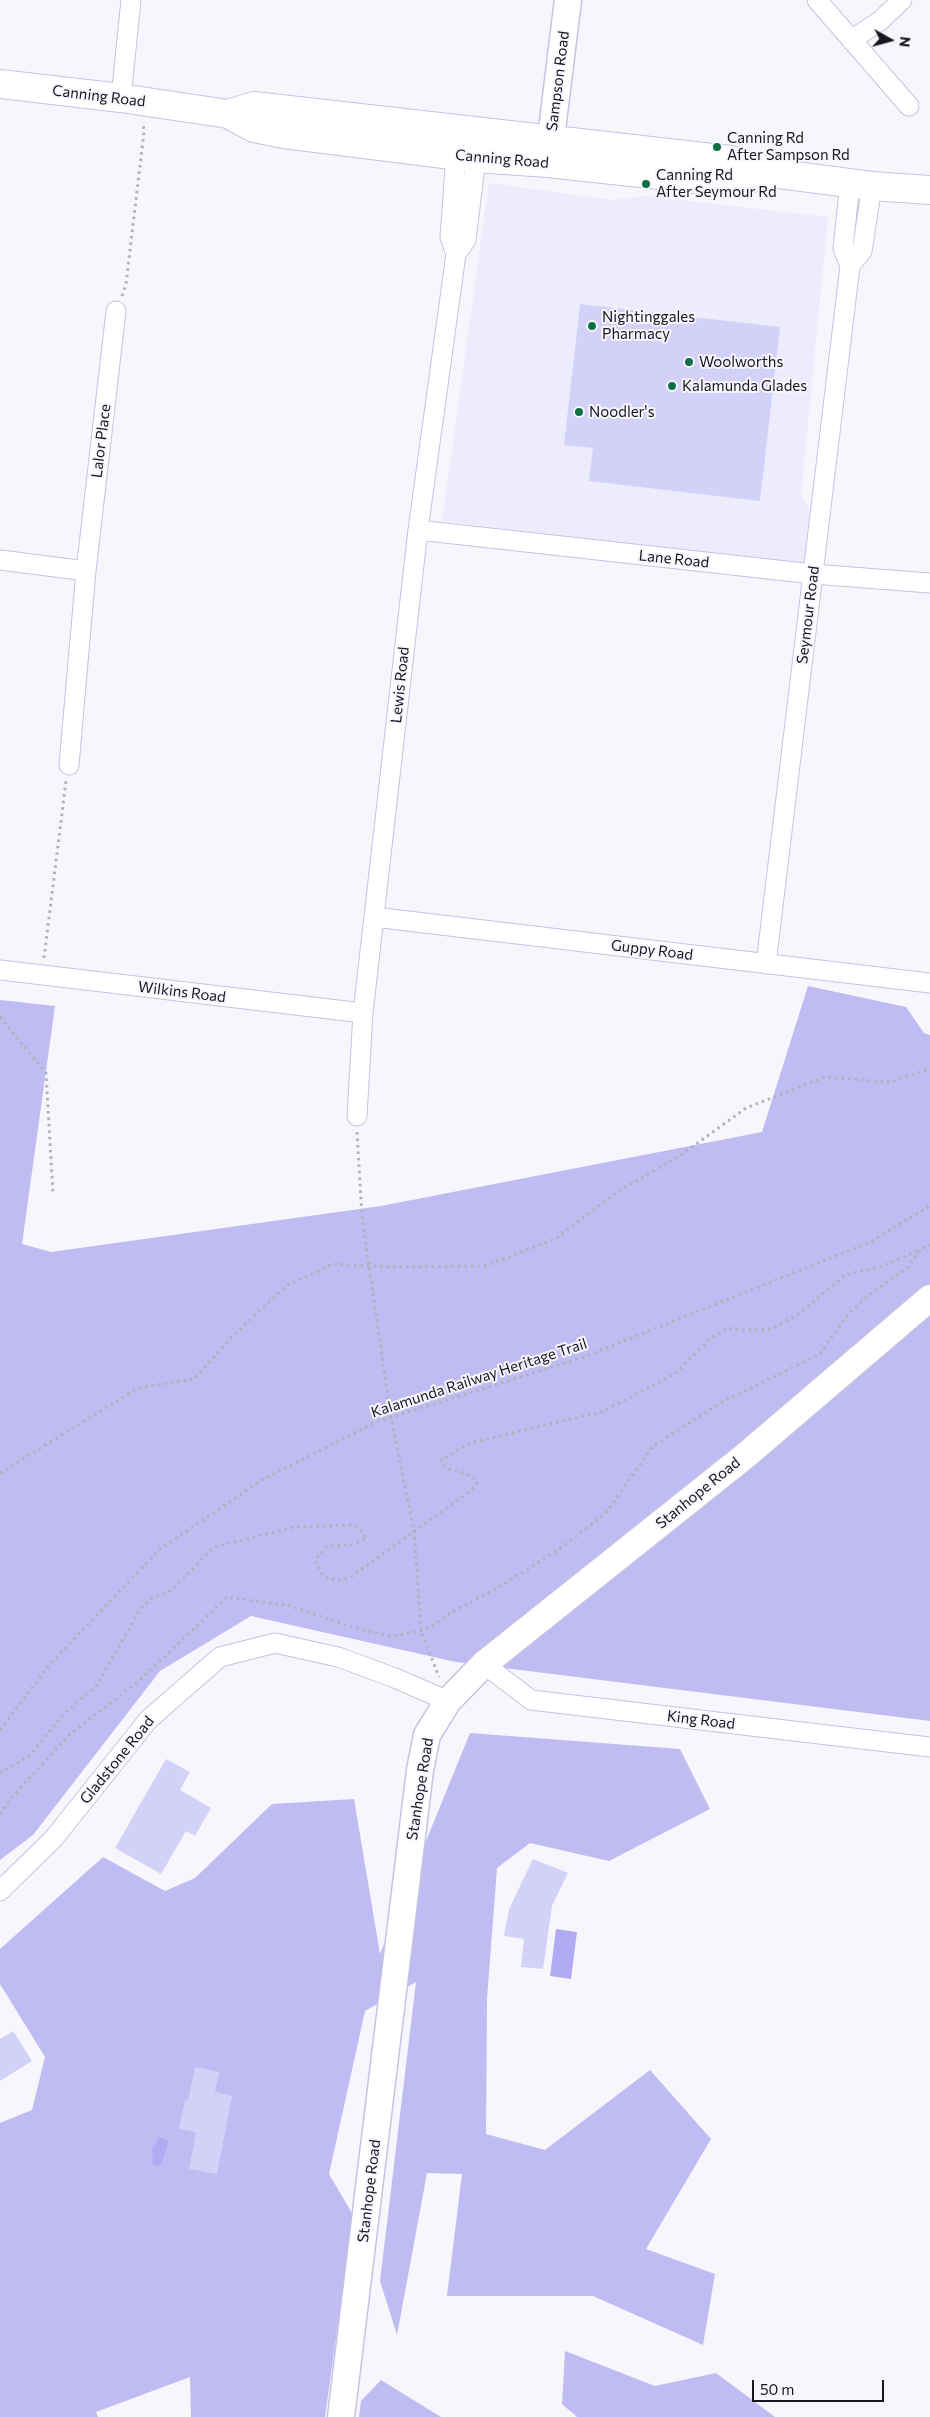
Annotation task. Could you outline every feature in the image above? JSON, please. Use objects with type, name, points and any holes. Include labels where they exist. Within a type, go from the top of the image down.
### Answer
[{"type":"main road","name":"Canning Road","points":[[0,84],[132,99],[228,114],[254,128],[284,134],[466,157],[549,151],[730,160],[779,174],[861,185],[930,190]]},
{"type":"main road","name":"Canning Road","points":[[228,114],[254,106],[470,131],[549,151]]},
{"type":"street","points":[[131,0],[132,99]]},
{"type":"street","name":"Sampson Road","points":[[549,151],[568,0]]},
{"type":"street","points":[[817,0],[909,106]]},
{"type":"street","points":[[851,40],[880,21],[902,0]]},
{"type":"street","name":"Lewis Road","points":[[357,1116],[363,1013],[418,530],[456,254],[466,240],[466,157],[470,131]]},
{"type":"street","name":"Seymour Road","points":[[766,964],[850,266],[843,248],[861,185]]},
{"type":"street","name":"Lalor Place","points":[[69,765],[86,571],[116,311]]},
{"type":"street","name":"Lane Road","points":[[418,530],[812,574],[930,583]]},
{"type":"street","points":[[0,560],[86,571]]},
{"type":"street","name":"Guppy Road","points":[[374,917],[930,983]]},
{"type":"street","name":"Wilkins Road","points":[[0,970],[363,1013]]},
{"type":"street","name":"Stanhope Road","points":[[341,2417],[420,1770],[427,1735],[448,1701],[484,1664],[745,1456],[930,1298]]},
{"type":"street","name":"Gladstone Road","points":[[0,1891],[54,1838],[148,1720],[220,1658],[275,1643],[338,1657],[395,1678],[448,1701]]},
{"type":"street","name":"King Road","points":[[484,1664],[530,1700],[930,1747]]},
{"type":"path","points":[[116,311],[126,284],[144,132],[132,99]]},
{"type":"path","points":[[42,975],[63,795],[69,765]]},
{"type":"path","points":[[0,1017],[46,1074],[53,1194]]},
{"type":"path","points":[[0,1473],[138,1388],[194,1379],[234,1335],[286,1286],[333,1264],[370,1266],[485,1266],[555,1239],[616,1193],[681,1155],[746,1108],[825,1077],[890,1082],[930,1069]]},
{"type":"path","points":[[357,1116],[362,1216],[391,1418],[414,1530],[421,1631],[448,1701]]},
{"type":"path","name":"Kalamunda Railway Heritage Trail","points":[[0,1730],[50,1664],[159,1550],[262,1480],[376,1422],[593,1354],[868,1243],[930,1206]]},
{"type":"path","points":[[0,1773],[29,1756],[64,1714],[97,1685],[140,1609],[152,1598],[172,1590],[214,1547],[294,1527],[351,1525],[358,1527],[367,1538],[351,1545],[327,1546],[315,1560],[324,1577],[338,1580],[351,1577],[469,1492],[478,1483],[472,1476],[446,1468],[441,1460],[470,1443],[601,1412],[675,1374],[711,1338],[728,1328],[741,1330],[772,1329],[800,1313],[845,1275],[883,1266],[930,1245]]},
{"type":"path","points":[[0,1814],[12,1797],[68,1736],[140,1680],[227,1597],[291,1606],[354,1628],[391,1636],[421,1631],[435,1624],[450,1612],[499,1587],[558,1550],[606,1514],[653,1446],[722,1402],[820,1354],[844,1319],[865,1298],[908,1267],[921,1249]]},
{"type":"shaded area","points":[[489,183],[613,200],[646,196],[828,217],[801,495],[811,511],[807,565],[442,521]]},
{"type":"shaded area","points":[[808,986],[906,1007],[924,1033],[930,1035],[930,1721],[456,1662],[251,1616],[160,1671],[33,1835],[0,1860],[0,1000],[55,1006],[22,1244],[51,1252],[381,1206],[762,1132]]},
{"type":"shaded area","points":[[470,1733],[680,1749],[710,1809],[609,1861],[530,1843],[497,1868],[487,1999],[486,2134],[545,2150],[650,2070],[711,2139],[646,2249],[715,2274],[703,2345],[593,2296],[447,2296],[462,2174],[427,2173],[397,2335],[380,2281],[416,1982],[365,2011],[329,2174],[353,2215],[325,2417],[191,2417],[190,2377],[96,2412],[98,2417],[0,2417],[0,2123],[32,2110],[45,2057],[0,1984],[0,1949],[103,1857],[165,1891],[195,1878],[272,1804],[354,1799],[380,1954]]},
{"type":"shaded area","points":[[556,1929],[577,1932],[571,1979],[550,1976]]},
{"type":"shaded area","points":[[159,2137],[169,2141],[159,2166],[153,2165],[152,2149]]},
{"type":"shaded area","points":[[565,2351],[655,2386],[716,2373],[775,2417],[577,2417],[562,2404]]},
{"type":"shaded area","points":[[381,2380],[441,2417],[359,2417],[361,2401]]},
{"type":"building","name":"Kalamunda Glades","points":[[580,304],[780,327],[760,501],[589,481],[593,448],[564,445]]},
{"type":"building","points":[[166,1759],[190,1772],[180,1790],[211,1808],[195,1836],[186,1831],[161,1874],[115,1848]]},
{"type":"building","points":[[533,1859],[568,1873],[552,1906],[543,1969],[521,1967],[524,1939],[504,1936],[509,1909]]},
{"type":"building","points":[[13,2031],[32,2061],[0,2081],[0,2039]]},
{"type":"building","points":[[195,2067],[219,2072],[215,2092],[232,2096],[217,2174],[189,2169],[196,2132],[179,2129],[185,2100],[188,2101]]},
{"type":"place","name":"Canning Rd After Sampson Rd","points":[[717,147]]},
{"type":"place","name":"Canning Rd After Seymour Rd","points":[[646,184]]},
{"type":"place","name":"Nightinggales Pharmacy","points":[[592,326]]},
{"type":"place","name":"Woolworths","points":[[689,362]]},
{"type":"place","name":"Kalamunda Glades","points":[[672,386]]},
{"type":"place","name":"Noodler's","points":[[579,412]]}]
